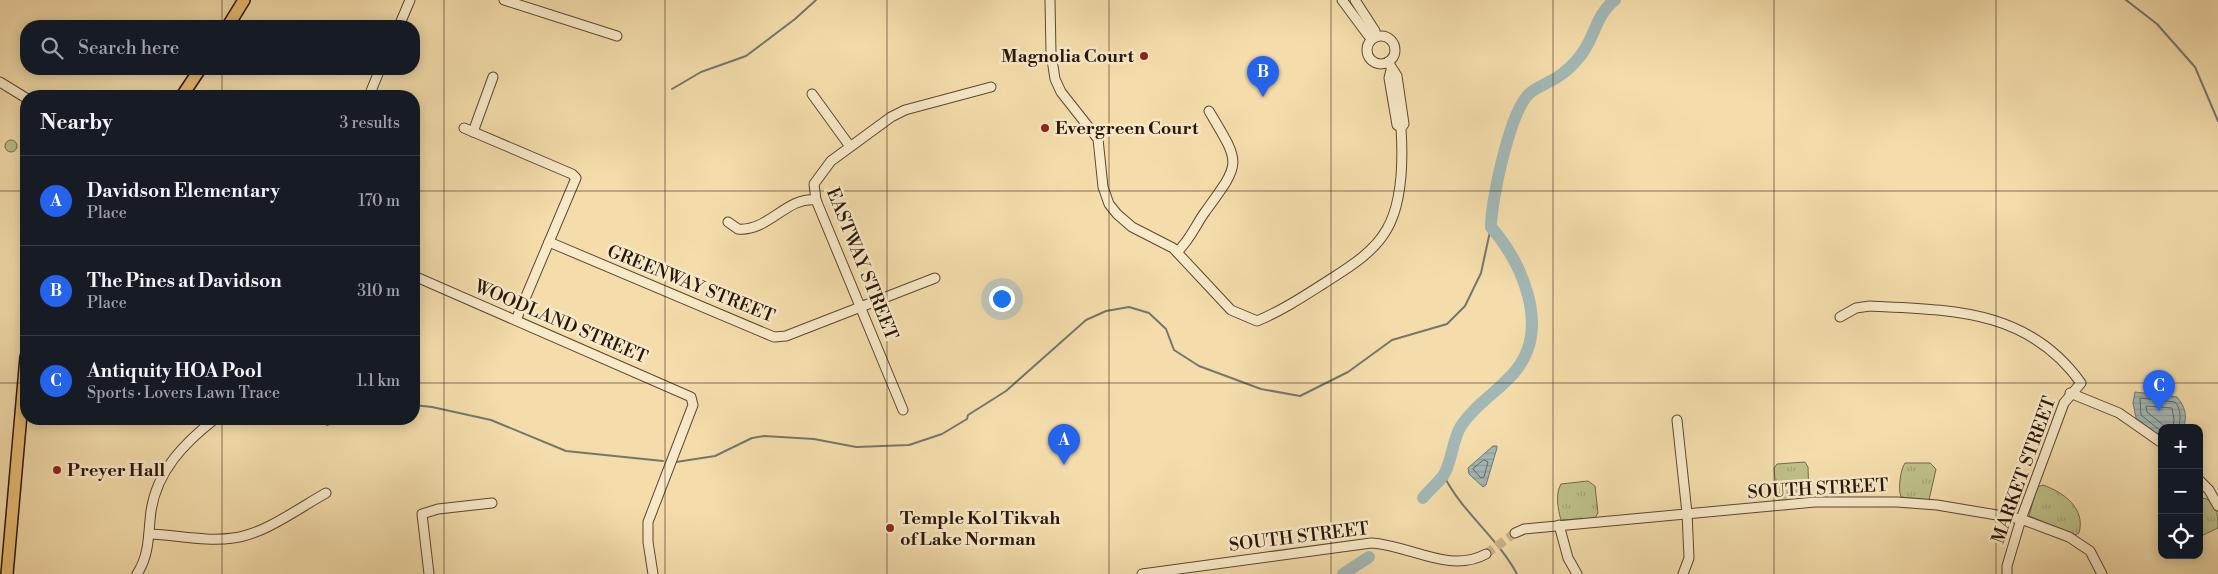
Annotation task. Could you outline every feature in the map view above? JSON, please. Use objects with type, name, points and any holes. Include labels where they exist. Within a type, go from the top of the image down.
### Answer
[{"type":"main road","points":[[232,20],[244,0]]},
{"type":"main road","points":[[186,90],[196,75]]},
{"type":"main road","points":[[7,574],[20,425]]},
{"type":"street","points":[[402,20],[410,0]]},
{"type":"street","points":[[504,0],[617,36]]},
{"type":"street","points":[[1050,0],[1051,53],[1056,79],[1061,92],[1098,140],[1103,187],[1109,204],[1128,224],[1177,252],[1231,310],[1257,321],[1279,312],[1351,266],[1372,248],[1387,230],[1393,214],[1398,194],[1401,128],[1396,125],[1389,78],[1394,44],[1387,38],[1368,35],[1342,0]]},
{"type":"street","points":[[1355,0],[1375,30],[1374,37],[1368,45],[1369,58],[1377,64],[1390,66]]},
{"type":"street","points":[[371,90],[378,75]]},
{"type":"street","points":[[493,78],[468,130],[572,174],[576,178],[516,320]]},
{"type":"street","points":[[0,82],[20,94]]},
{"type":"street","name":"EASTWAY STREET","points":[[903,410],[816,200],[814,188],[817,178],[831,161],[896,114],[991,87]]},
{"type":"street","points":[[812,94],[850,146]]},
{"type":"street","points":[[1177,252],[1187,243],[1204,213],[1226,184],[1232,171],[1232,151],[1209,111]]},
{"type":"street","points":[[728,222],[738,229],[755,227],[798,203],[816,200]]},
{"type":"street","name":"GREENWAY STREET","points":[[549,242],[774,336],[786,336],[935,278]]},
{"type":"street","name":"WOODLAND STREET","points":[[420,279],[688,395],[692,400],[693,405],[648,522],[648,542],[653,574]]},
{"type":"street","name":"MARKET STREET","points":[[1840,317],[1856,308],[1870,306],[1959,312],[1986,316],[2007,324],[2057,353],[2081,382],[2070,393],[2064,403],[2021,519],[2007,566],[2007,574]]},
{"type":"street","points":[[2070,393],[2119,413],[2158,440]]},
{"type":"street","points":[[1677,420],[1688,514],[1689,558],[1683,574]]},
{"type":"street","points":[[137,574],[145,558],[153,502],[167,467],[184,445],[208,425]]},
{"type":"street","points":[[2203,484],[2209,490],[2218,506]]},
{"type":"street","points":[[149,534],[215,539],[243,536],[268,525],[326,493]]},
{"type":"street","name":"SOUTH STREET","points":[[1515,533],[1524,529],[1559,525],[1815,502],[1872,501],[1937,505],[2021,519],[2069,536],[2090,551],[2102,574]]},
{"type":"street","points":[[429,574],[422,514],[438,509],[492,503]]},
{"type":"street","points":[[1559,525],[1568,558],[1577,574]]},
{"type":"street","name":"SOUTH STREET","points":[[1142,574],[1372,543],[1455,564],[1470,562],[1486,554]]},
{"type":"green space","points":[[9,140],[13,140],[17,146],[13,152],[9,152],[5,148],[5,144]]},
{"type":"green space","points":[[1805,462],[1808,467],[1809,498],[1780,501],[1776,495],[1774,468],[1777,464]]},
{"type":"green space","points":[[1905,463],[1930,463],[1936,469],[1929,500],[1901,497],[1900,480]]},
{"type":"green space","points":[[1588,481],[1595,486],[1598,513],[1595,518],[1561,520],[1558,497],[1561,484]]},
{"type":"green space","points":[[2043,485],[2058,492],[2071,502],[2079,516],[2079,533],[2076,535],[2029,516],[2037,487]]},
{"type":"green space","points":[[2203,499],[2209,500],[2215,507],[2218,528],[2203,535],[2203,514]]},
{"type":"water","points":[[2135,392],[2177,397],[2185,412],[2184,424],[2158,424],[2158,435],[2136,418],[2133,403]]},
{"type":"water","points":[[1493,446],[1497,446],[1497,448],[1486,485],[1483,487],[1469,474],[1468,468]]},
{"type":"waterway","points":[[672,89],[701,72],[746,56],[795,19],[816,0]]},
{"type":"waterway","points":[[1423,498],[1446,471],[1461,426],[1474,410],[1511,377],[1527,352],[1531,334],[1528,295],[1522,276],[1513,258],[1491,227],[1498,178],[1515,117],[1530,93],[1570,68],[1586,48],[1604,12],[1615,0]]},
{"type":"waterway","points":[[2126,0],[2157,24],[2195,67],[2218,121]]},
{"type":"waterway","points":[[676,462],[715,456],[752,438],[764,436],[814,439],[856,447],[909,445],[942,434],[1006,391],[1086,320],[1106,311],[1129,307],[1149,313],[1166,329],[1174,350],[1199,366],[1261,389],[1300,396],[1348,372],[1392,340],[1447,324],[1465,306],[1481,273],[1491,227]]},
{"type":"waterway","points":[[420,406],[491,420],[566,451],[663,461]]},
{"type":"waterway","points":[[1444,476],[1451,489],[1500,548],[1517,574]]},
{"type":"waterway","points":[[1343,574],[1369,557]]},
{"type":"tunnel","points":[[1486,554],[1515,533]]},
{"type":"place","name":"Magnolia Court","points":[[1144,56]]},
{"type":"place","name":"The Pines at Davidson","points":[[1263,97]]},
{"type":"place","name":"Evergreen Court","points":[[1045,128]]},
{"type":"place","name":"Antiquity HOA Pool","points":[[2159,411]]},
{"type":"place","name":"Davidson Elementary","points":[[1064,465]]},
{"type":"place","name":"Preyer Hall","points":[[57,470]]},
{"type":"place","name":"Temple Kol Tikvah of Lake Norman","points":[[890,528]]}]
